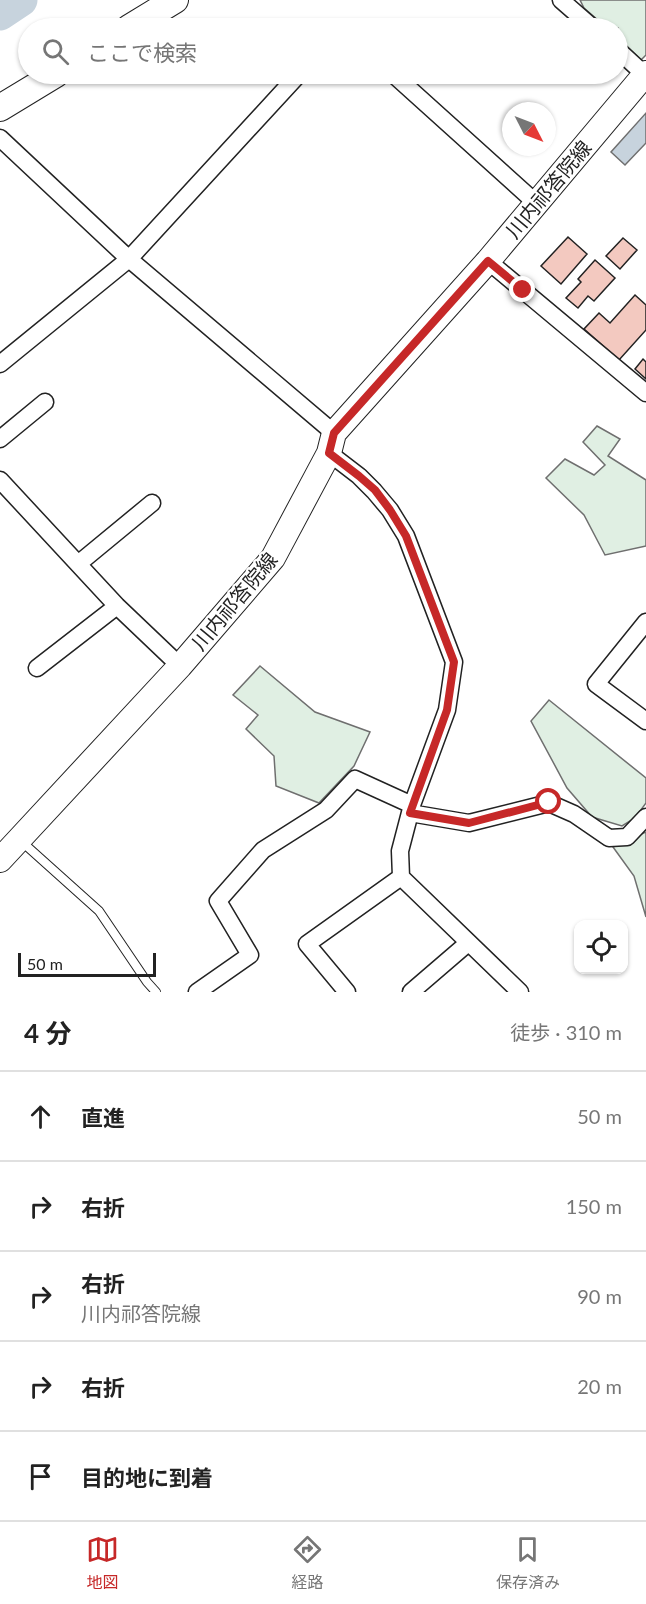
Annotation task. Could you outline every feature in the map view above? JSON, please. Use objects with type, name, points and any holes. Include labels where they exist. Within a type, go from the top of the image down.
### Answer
[{"type":"main road","points":[[145,18],[175,0]]},
{"type":"main road","name":"川内祁答院線","points":[[0,860],[180,666],[273,558],[332,443],[645,74]]},
{"type":"main road","points":[[0,108],[40,84]]},
{"type":"street","points":[[561,0],[582,18]]},
{"type":"street","points":[[628,59],[645,74]]},
{"type":"street","points":[[0,364],[129,259],[290,84]]},
{"type":"street","points":[[404,84],[536,203]]},
{"type":"street","points":[[0,138],[129,259],[332,443],[359,476],[375,490],[406,536],[454,662],[447,710],[411,809],[400,851],[401,877],[520,992]]},
{"type":"street","points":[[488,261],[646,393]]},
{"type":"street","points":[[0,439],[45,402]]},
{"type":"street","points":[[0,480],[117,606],[180,666]]},
{"type":"street","points":[[78,564],[152,503]]},
{"type":"street","points":[[37,668],[117,606]]},
{"type":"street","points":[[646,622],[596,684],[646,721]]},
{"type":"street","points":[[197,992],[250,955],[218,901],[263,850],[326,810],[355,779],[411,809],[469,823],[549,802],[574,814],[609,838],[627,837],[646,817]]},
{"type":"street","points":[[347,992],[307,944],[401,877]]},
{"type":"street","points":[[411,992],[468,943]]},
{"type":"lane","points":[[19,839],[99,911],[156,992]]},
{"type":"green space","points":[[580,0],[646,0],[646,55],[641,60],[628,48],[628,18],[596,18],[584,8]]},
{"type":"green space","points":[[597,426],[620,439],[608,456],[646,480],[646,546],[605,555],[584,515],[546,478],[565,459],[594,475],[605,465],[583,442]]},
{"type":"green space","points":[[260,666],[315,712],[370,732],[354,766],[319,803],[276,786],[274,756],[246,729],[258,715],[233,695]]},
{"type":"green space","points":[[549,700],[646,778],[646,803],[635,818],[622,826],[592,817],[567,788],[531,721]]},
{"type":"green space","points":[[646,832],[646,917],[634,876],[613,847]]},
{"type":"shaded area","points":[[646,113],[646,143],[625,165],[611,152]]},
{"type":"building","points":[[568,237],[587,254],[561,284],[541,266]]},
{"type":"building","points":[[623,238],[637,250],[620,269],[606,256]]},
{"type":"building","points":[[595,260],[615,278],[594,301],[588,296],[578,308],[566,298],[581,282],[578,279]]},
{"type":"building","points":[[635,295],[646,305],[646,330],[619,360],[584,329],[599,313],[610,323]]},
{"type":"building","points":[[643,359],[646,362],[646,379],[635,369]]},
{"type":"waterway","points":[[0,14],[21,0]]},
{"type":"route","points":[[523,290],[488,261],[334,433],[329,453],[375,490],[406,536],[454,662],[447,710],[410,813],[469,823],[549,802]]}]
